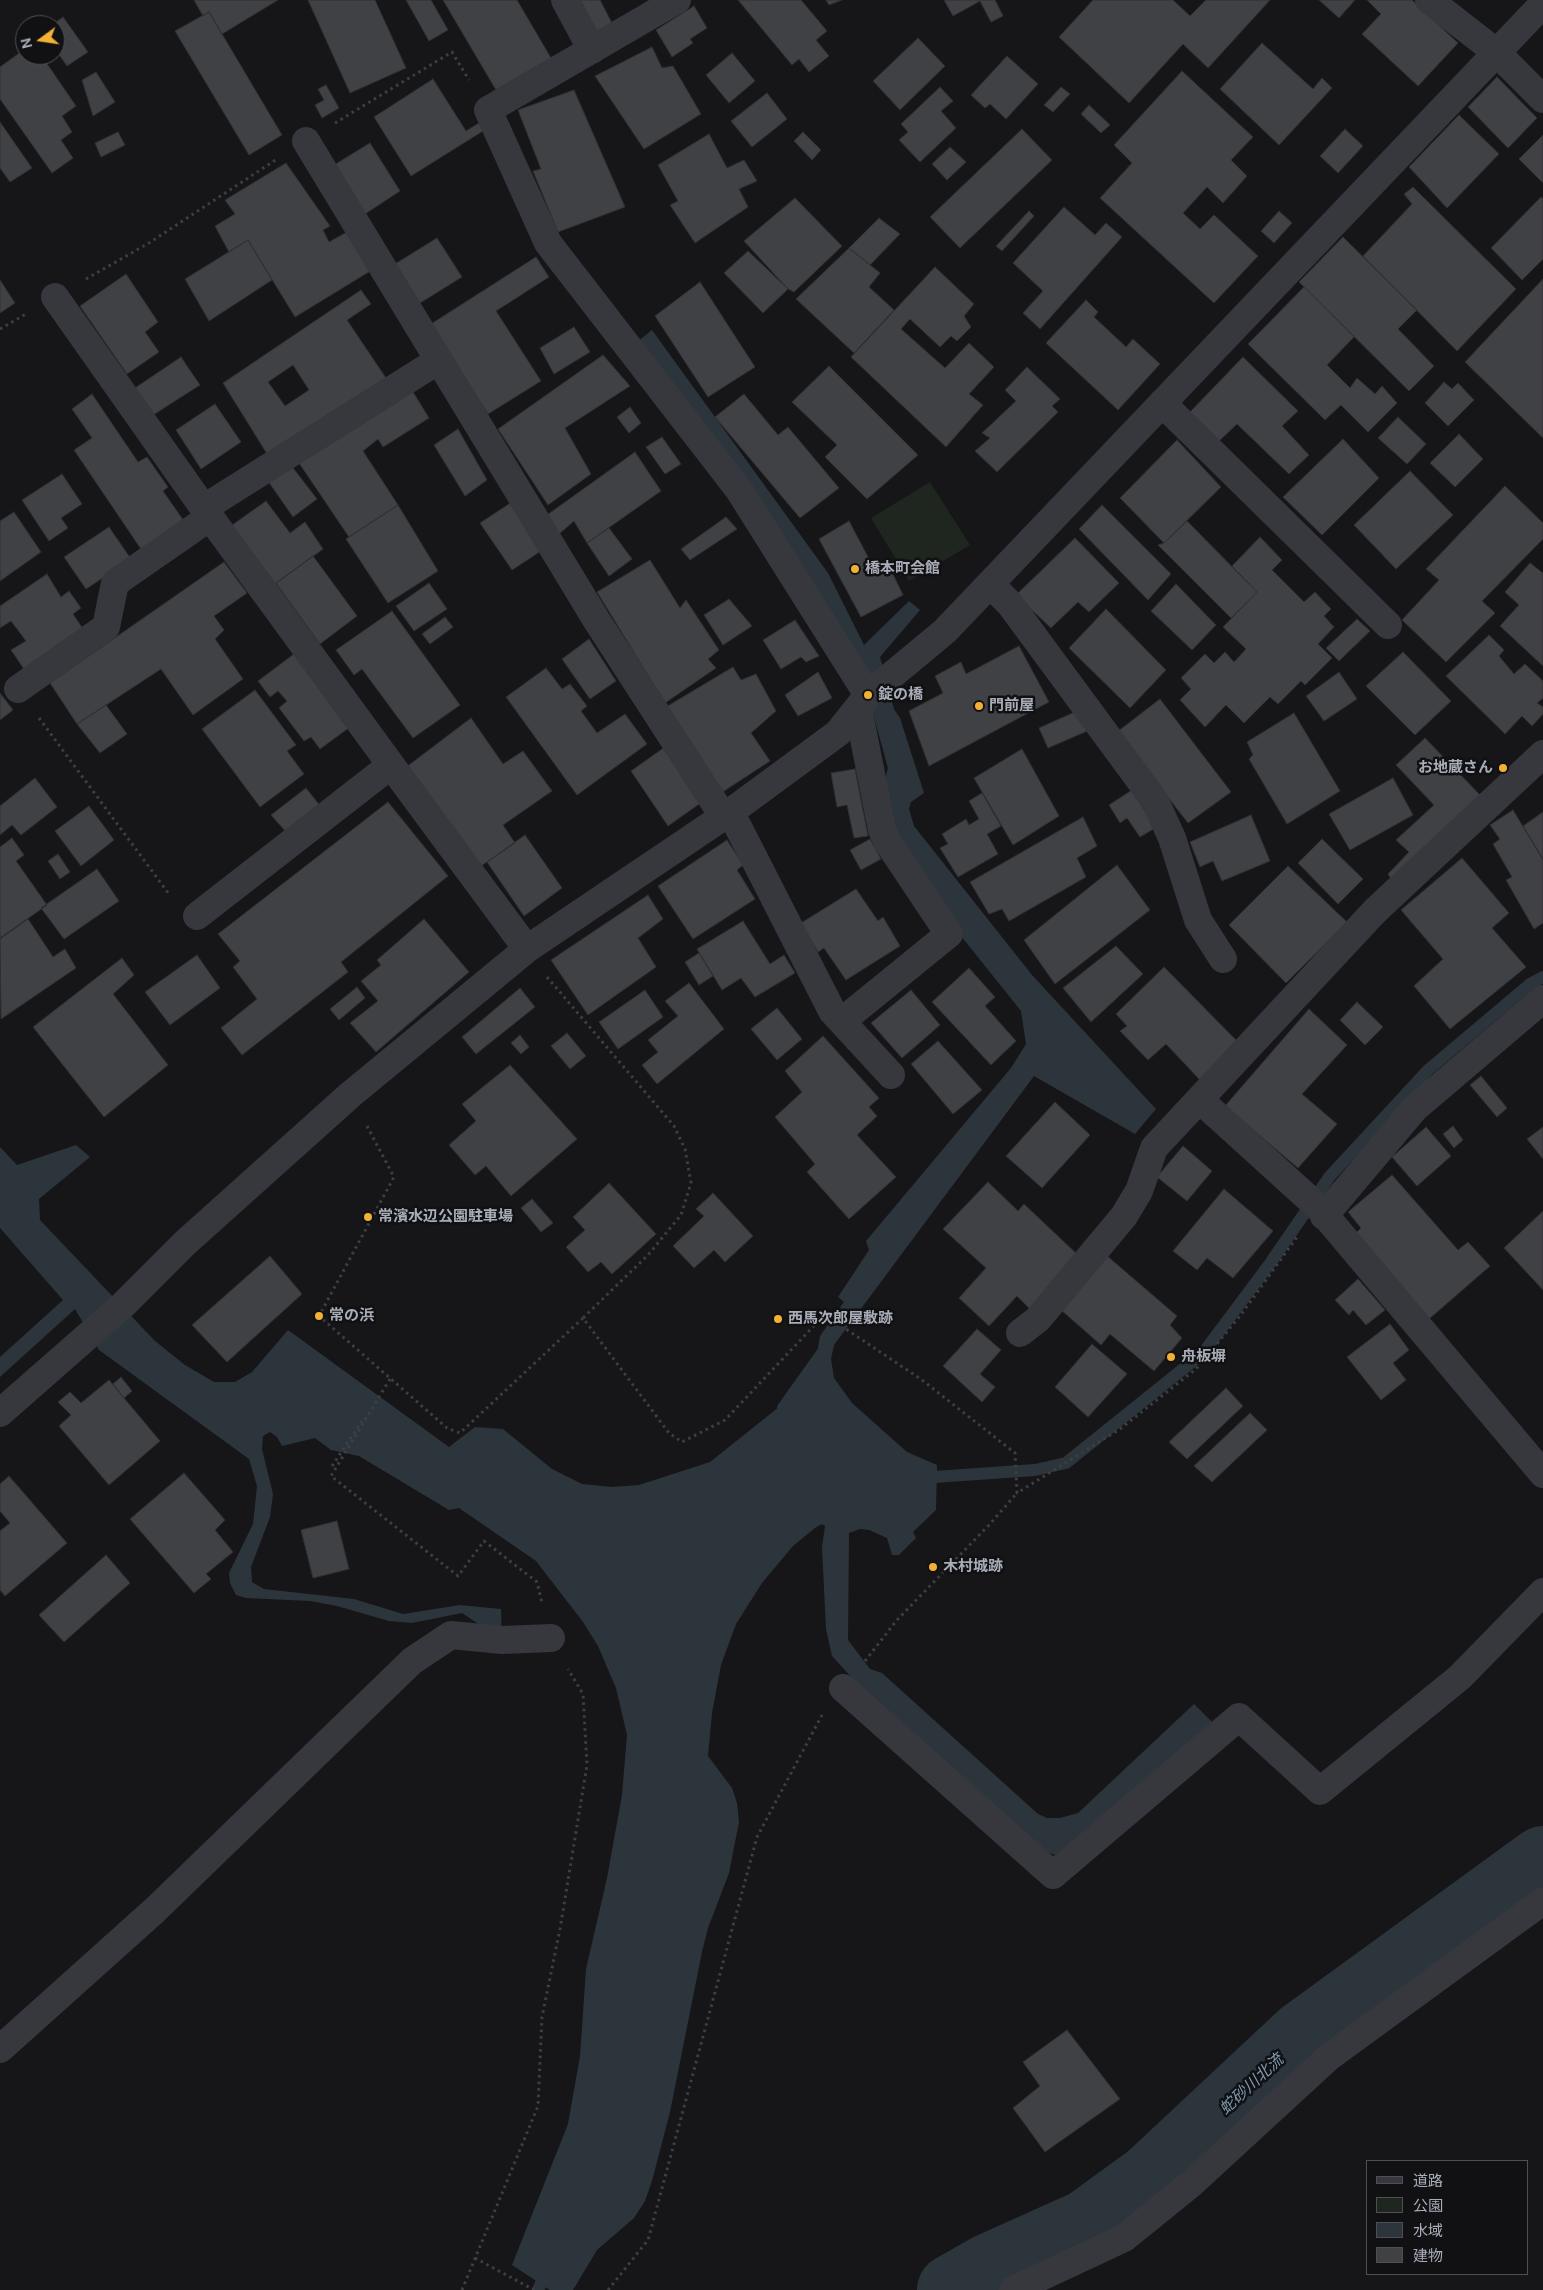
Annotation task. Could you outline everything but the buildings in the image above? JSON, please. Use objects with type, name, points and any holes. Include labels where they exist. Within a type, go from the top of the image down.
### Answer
[{"type":"street","points":[[565,0],[592,50]]},
{"type":"street","points":[[677,0],[488,110],[548,243],[739,490],[863,702],[882,830],[887,841],[949,934],[842,1021]]},
{"type":"street","points":[[1428,0],[1496,52],[1543,99]]},
{"type":"street","points":[[0,1413],[123,1306],[185,1243],[350,1095],[527,949],[726,814],[838,733],[863,702],[945,631],[1543,4]]},
{"type":"street","points":[[306,141],[597,620],[726,814],[832,1011],[891,1076]]},
{"type":"street","points":[[55,297],[207,512],[391,766],[527,949]]},
{"type":"street","points":[[18,689],[106,627],[114,583],[207,512],[439,360]]},
{"type":"street","points":[[1162,402],[1388,624]]},
{"type":"street","points":[[990,584],[1010,604],[1155,801],[1172,838],[1198,920],[1223,959]]},
{"type":"street","points":[[1020,1332],[1038,1319],[1124,1216],[1139,1191],[1154,1148],[1375,911],[1543,754]]},
{"type":"street","points":[[197,916],[391,766]]},
{"type":"street","points":[[1321,1212],[1415,1108],[1543,998]]},
{"type":"street","points":[[1200,1100],[1321,1212],[1543,1474]]},
{"type":"street","points":[[843,1688],[1053,1875],[1239,1716],[1320,1791],[1460,1677],[1543,1592]]},
{"type":"street","points":[[0,2048],[155,1910],[412,1661],[451,1635],[502,1640],[551,1638]]},
{"type":"street","points":[[1013,2290],[1124,2238],[1192,2183],[1329,2058],[1543,1901]]},
{"type":"path","points":[[0,329],[149,243],[306,141],[452,52],[488,110]]},
{"type":"path","points":[[18,689],[182,912],[197,916]]},
{"type":"path","points":[[350,1095],[394,1177],[319,1316],[447,1428],[460,1433],[583,1318],[648,1254],[681,1215],[691,1183],[685,1148],[674,1126],[544,973],[527,949]]},
{"type":"path","points":[[608,2290],[648,2240],[757,1837],[821,1716],[897,1620],[989,1526],[1017,1493],[1120,1429],[1196,1369],[1321,1212]]},
{"type":"path","points":[[583,1318],[669,1433],[682,1442],[725,1420],[826,1313],[846,1329],[922,1380],[1015,1453],[1017,1493]]},
{"type":"path","points":[[332,1466],[390,1379]]},
{"type":"path","points":[[390,1379],[331,1476],[458,1576],[484,1541],[537,1582],[551,1638],[583,1694],[587,1765],[560,1929],[542,2017],[538,2106],[462,2290]]},
{"type":"path","points":[[475,2258],[534,2290]]},
{"type":"green space","points":[[930,482],[970,545],[909,581],[871,518]]},
{"type":"water","points":[[652,330],[828,573],[864,645],[909,601],[920,610],[880,657],[894,709],[900,718],[924,793],[911,802],[909,809],[914,826],[1032,975],[1156,1109],[1135,1134],[1034,1076],[834,1345],[831,1359],[834,1378],[852,1403],[907,1452],[937,1465],[936,1510],[913,1532],[916,1538],[899,1555],[892,1555],[887,1538],[869,1530],[860,1529],[849,1533],[848,1640],[870,1669],[882,1673],[1038,1814],[1047,1818],[1060,1818],[1078,1813],[1194,1704],[1213,1723],[1055,1855],[1046,1852],[863,1690],[832,1656],[826,1629],[822,1547],[825,1526],[822,1524],[815,1528],[793,1546],[762,1583],[736,1624],[721,1665],[712,1713],[708,1756],[732,1788],[737,1803],[739,1822],[729,1873],[708,1928],[702,1952],[670,2112],[652,2181],[645,2201],[634,2218],[597,2250],[573,2290],[550,2290],[512,2265],[568,2124],[580,2056],[586,1969],[607,1878],[622,1795],[627,1735],[616,1688],[598,1646],[583,1622],[536,1561],[459,1508],[449,1510],[359,1456],[331,1450],[315,1438],[282,1446],[277,1437],[270,1432],[263,1436],[262,1449],[273,1494],[270,1517],[251,1567],[252,1582],[264,1589],[354,1599],[403,1614],[460,1605],[501,1609],[502,1640],[462,1613],[412,1623],[389,1621],[337,1606],[310,1601],[246,1598],[236,1595],[230,1583],[229,1573],[253,1524],[257,1486],[249,1459],[99,1350],[75,1309],[0,1377],[0,1357],[63,1300],[0,1228],[0,1147],[17,1165],[76,1145],[90,1157],[39,1199],[40,1220],[155,1341],[185,1365],[214,1382],[235,1382],[252,1372],[288,1330],[449,1447],[475,1427],[503,1429],[552,1469],[582,1484],[612,1487],[639,1485],[710,1462],[804,1387],[815,1366],[820,1336],[844,1302],[838,1297],[869,1250],[866,1241],[1011,1068],[1026,1044],[1021,1011],[961,936],[886,827],[880,799],[888,768],[868,695],[637,342]]},
{"type":"waterway","points":[[934,1477],[1035,1470],[1066,1463],[1203,1353],[1271,1262],[1330,1176],[1428,1070],[1530,984],[1543,977]]},
{"type":"waterway","points":[[783,1408],[825,1349]]},
{"type":"waterway","name":"蛇砂川北流","points":[[953,2290],[990,2269],[1088,2225],[1150,2180],[1304,2036],[1543,1862]]},
{"type":"waterway","points":[[538,2290],[542,2281]]},
{"type":"place","name":"橋本町会館","points":[[855,569]]},
{"type":"place","name":"錠の橋","points":[[868,695]]},
{"type":"place","name":"門前屋","points":[[979,706]]},
{"type":"place","name":"お地蔵さん","points":[[1503,768]]},
{"type":"place","name":"常濱水辺公園駐車場","points":[[368,1217]]},
{"type":"place","name":"常の浜","points":[[319,1316]]},
{"type":"place","name":"西馬次郎屋敷跡","points":[[778,1319]]},
{"type":"place","name":"舟板塀","points":[[1171,1357]]},
{"type":"place","name":"木村城跡","points":[[933,1567]]}]
